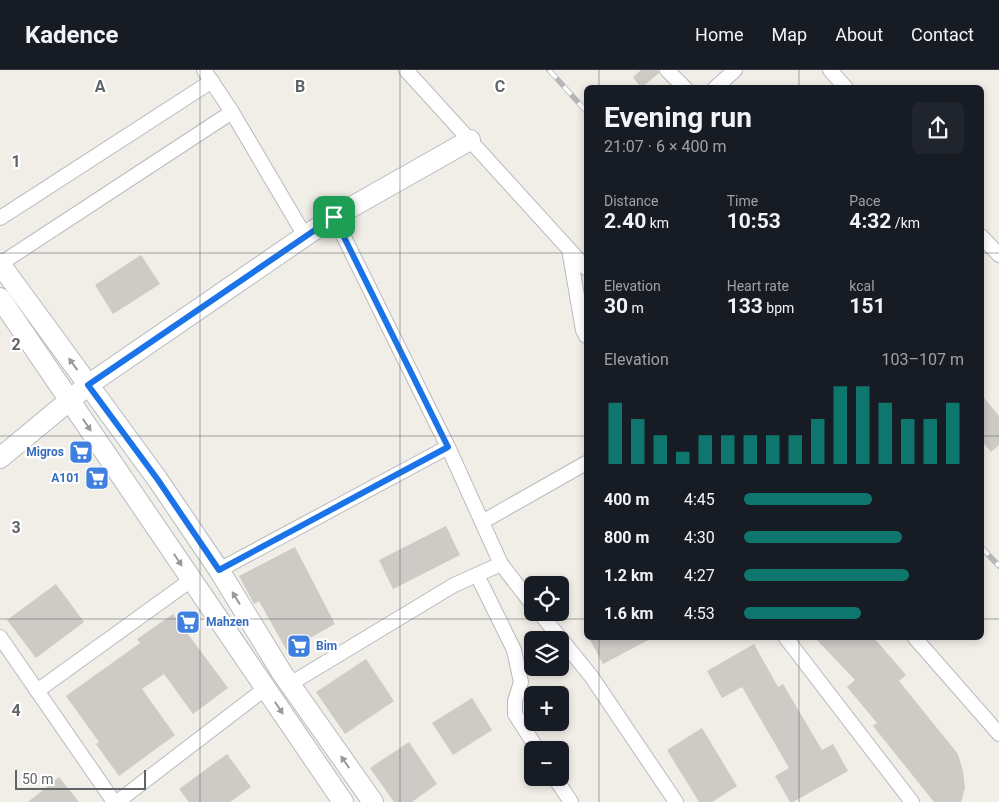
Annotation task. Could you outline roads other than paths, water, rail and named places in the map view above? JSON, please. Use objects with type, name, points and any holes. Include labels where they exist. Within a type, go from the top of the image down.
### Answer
[{"type":"main road","points":[[0,458],[69,398],[305,236],[334,217],[470,140]]},
{"type":"main road","points":[[0,264],[158,480],[219,570],[290,684],[373,802]]},
{"type":"main road","points":[[0,298],[343,802]]},
{"type":"street","points":[[406,70],[584,266]]},
{"type":"street","points":[[667,70],[682,85]]},
{"type":"street","points":[[830,70],[843,85]]},
{"type":"street","points":[[0,218],[208,76],[232,112],[305,236]]},
{"type":"street","points":[[0,264],[232,112]]},
{"type":"street","points":[[334,217],[448,447],[501,564],[524,594]]},
{"type":"street","points":[[984,239],[999,255]]},
{"type":"street","points":[[569,249],[584,332]]},
{"type":"street","points":[[219,570],[448,447]]},
{"type":"street","points":[[482,522],[584,464]]},
{"type":"street","points":[[290,684],[454,585],[501,564]]},
{"type":"street","points":[[477,575],[514,650],[521,682],[515,702],[516,714],[532,741]]},
{"type":"street","points":[[37,691],[191,580]]},
{"type":"street","points":[[546,621],[591,676],[676,802]]},
{"type":"street","points":[[0,637],[115,802],[266,688]]},
{"type":"street","points":[[788,640],[912,802]]},
{"type":"street","points":[[917,640],[999,734]]},
{"type":"street","points":[[560,786],[571,802]]},
{"type":"railway","points":[[549,70],[584,109]]},
{"type":"railway","points":[[984,550],[999,566]]},
{"type":"place","name":"Migros","points":[[81,452]]},
{"type":"place","name":"A101","points":[[97,478]]},
{"type":"place","name":"Mahzen","points":[[188,622]]},
{"type":"place","name":"Bim","points":[[299,646]]}]
